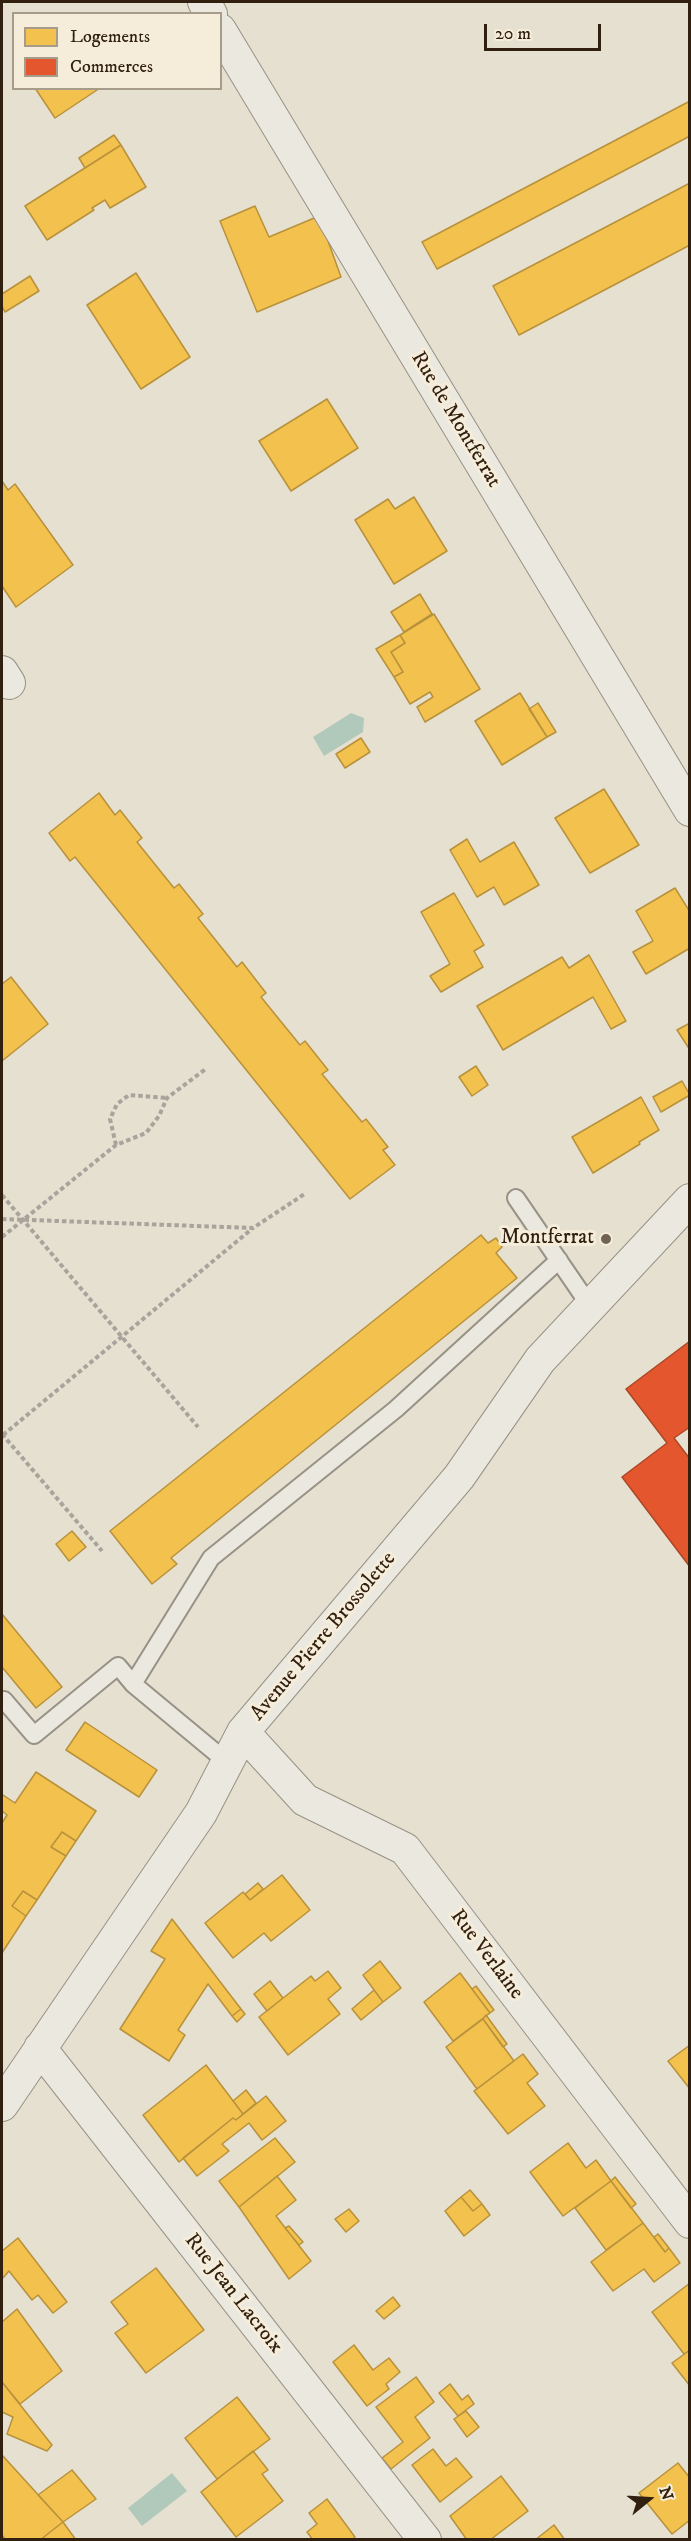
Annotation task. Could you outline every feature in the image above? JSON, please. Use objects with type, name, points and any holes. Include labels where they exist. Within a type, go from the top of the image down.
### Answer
[{"type":"street","name":"Rue de Montferrat","points":[[222,33],[690,810]]},
{"type":"street","name":"Avenue Pierre Brossolette","points":[[2,2105],[201,1813],[243,1732],[459,1477],[540,1360],[690,1200]]},
{"type":"street","name":"Rue Verlaine","points":[[243,1732],[305,1800],[405,1849],[690,2222]]},
{"type":"street","name":"Rue Jean Lacroix","points":[[40,2048],[425,2540]]},
{"type":"lane","points":[[516,1198],[590,1306]]},
{"type":"lane","points":[[133,1684],[211,1558],[396,1409],[559,1260]]},
{"type":"lane","points":[[4,1700],[34,1735],[118,1666],[133,1684],[227,1762]]},
{"type":"path","points":[[2,1237],[116,1145],[146,1133],[159,1116],[167,1098],[207,1068]]},
{"type":"path","points":[[116,1145],[110,1119],[117,1104],[129,1095],[167,1098]]},
{"type":"path","points":[[102,1551],[2,1434],[253,1228],[306,1193]]},
{"type":"path","points":[[2,1195],[198,1427]]},
{"type":"path","points":[[2,1219],[253,1228]]},
{"type":"shaded area","points":[[351,713],[364,718],[363,732],[324,756],[313,737]]},
{"type":"shaded area","points":[[172,2473],[187,2491],[142,2526],[128,2508]]},
{"type":"building: Logements","points":[[36,90],[97,90],[55,118]]},
{"type":"building: Logements","points":[[690,101],[690,136],[437,269],[422,242]]},
{"type":"building: Logements","points":[[114,135],[121,145],[85,168],[79,158]]},
{"type":"building: Logements","points":[[121,145],[146,187],[110,208],[105,200],[92,208],[94,210],[47,240],[25,206]]},
{"type":"building: Logements","points":[[690,183],[690,245],[519,335],[493,286]]},
{"type":"building: Logements","points":[[255,206],[269,237],[319,216],[341,277],[257,312],[220,221]]},
{"type":"building: Logements","points":[[136,273],[190,357],[141,389],[87,305]]},
{"type":"building: Logements","points":[[30,276],[39,291],[5,312],[2,306],[2,294]]},
{"type":"building: Logements","points":[[327,399],[358,448],[291,491],[259,441]]},
{"type":"building: Logements","points":[[2,481],[8,490],[15,484],[73,565],[16,607],[2,586]]},
{"type":"building: Logements","points":[[414,497],[447,551],[394,584],[355,520],[388,499],[395,509]]},
{"type":"building: Logements","points":[[420,594],[432,614],[404,632],[391,612]]},
{"type":"building: Logements","points":[[434,614],[480,689],[425,722],[417,707],[433,697],[430,692],[410,704],[394,677],[403,672],[391,652],[405,643],[400,635]]},
{"type":"building: Logements","points":[[400,635],[405,643],[391,652],[403,672],[394,677],[376,649]]},
{"type":"building: Logements","points":[[520,693],[547,737],[502,765],[475,721]]},
{"type":"building: Logements","points":[[538,703],[556,732],[547,737],[529,709]]},
{"type":"building: Logements","points":[[361,738],[370,752],[345,768],[336,754]]},
{"type":"building: Logements","points":[[604,789],[639,845],[590,873],[555,818]]},
{"type":"building: Logements","points":[[99,793],[115,815],[120,810],[142,838],[137,842],[174,888],[179,884],[203,914],[198,918],[237,967],[242,962],[266,993],[261,997],[300,1045],[305,1041],[328,1070],[322,1074],[362,1122],[366,1119],[388,1147],[383,1150],[395,1165],[350,1199],[75,857],[70,861],[49,833]]},
{"type":"building: Logements","points":[[467,839],[480,862],[514,842],[539,885],[504,905],[494,887],[477,897],[450,850]]},
{"type":"building: Logements","points":[[675,888],[690,912],[690,948],[646,974],[633,952],[653,941],[636,911]]},
{"type":"building: Logements","points":[[454,893],[484,945],[474,951],[483,967],[441,992],[430,976],[450,964],[421,912]]},
{"type":"building: Logements","points":[[589,955],[626,1021],[611,1029],[593,997],[503,1050],[477,1006],[562,957],[569,968]]},
{"type":"building: Logements","points":[[11,977],[48,1024],[2,1061],[2,984]]},
{"type":"building: Logements","points":[[690,1023],[690,1050],[677,1030]]},
{"type":"building: Logements","points":[[476,1066],[488,1085],[472,1096],[459,1077]]},
{"type":"building: Logements","points":[[682,1081],[690,1095],[661,1112],[653,1097]]},
{"type":"building: Logements","points":[[641,1097],[659,1130],[593,1173],[572,1137]]},
{"type":"building: Logements","points":[[481,1235],[488,1243],[496,1238],[502,1247],[496,1253],[517,1278],[171,1558],[177,1564],[152,1584],[110,1531]]},
{"type":"building: Logements","points":[[72,1531],[86,1547],[69,1561],[56,1544]]},
{"type":"building: Logements","points":[[2,1614],[62,1687],[36,1708],[2,1667]]},
{"type":"building: Logements","points":[[85,1722],[157,1770],[139,1797],[66,1750]]},
{"type":"building: Logements","points":[[36,1772],[96,1811],[76,1841],[62,1832],[51,1847],[66,1856],[37,1900],[23,1891],[12,1906],[26,1916],[2,1953],[2,1823],[7,1815],[2,1811],[2,1797],[3,1795],[15,1803]]},
{"type":"building: Logements","points":[[62,1832],[76,1841],[66,1856],[51,1847]]},
{"type":"building: Logements","points":[[282,1875],[310,1910],[271,1941],[264,1933],[233,1958],[205,1923],[243,1892],[250,1900]]},
{"type":"building: Logements","points":[[258,1883],[263,1889],[250,1900],[245,1894]]},
{"type":"building: Logements","points":[[23,1891],[37,1900],[26,1916],[12,1906]]},
{"type":"building: Logements","points":[[172,1919],[241,2009],[232,2016],[208,1984],[178,2030],[185,2035],[169,2061],[120,2029],[165,1959],[151,1951]]},
{"type":"building: Logements","points":[[380,1961],[401,1988],[383,2002],[363,1975]]},
{"type":"building: Logements","points":[[328,1971],[341,1988],[328,1999],[340,2014],[288,2055],[259,2017],[311,1976],[315,1981]]},
{"type":"building: Logements","points":[[460,1973],[490,2013],[453,2041],[424,2002]]},
{"type":"building: Logements","points":[[270,1981],[283,1998],[267,2011],[254,1994]]},
{"type":"building: Logements","points":[[476,1986],[494,2010],[490,2013],[472,1989]]},
{"type":"building: Logements","points":[[374,1990],[383,2002],[361,2020],[352,2009]]},
{"type":"building: Logements","points":[[241,2009],[245,2014],[237,2022],[232,2016]]},
{"type":"building: Logements","points":[[486,2015],[507,2044],[503,2047],[483,2019]]},
{"type":"building: Logements","points":[[483,2019],[514,2061],[477,2089],[446,2047]]},
{"type":"building: Logements","points":[[690,2045],[690,2089],[668,2061]]},
{"type":"building: Logements","points":[[523,2054],[538,2074],[527,2083],[545,2106],[508,2134],[474,2091]]},
{"type":"building: Logements","points":[[206,2065],[243,2114],[236,2120],[233,2118],[179,2162],[143,2115]]},
{"type":"building: Logements","points":[[246,2090],[256,2103],[243,2114],[233,2101]]},
{"type":"building: Logements","points":[[266,2096],[286,2121],[262,2140],[249,2123],[222,2144],[229,2151],[197,2176],[183,2158],[233,2118],[236,2120]]},
{"type":"building: Logements","points":[[275,2138],[295,2162],[239,2207],[219,2181]]},
{"type":"building: Logements","points":[[568,2143],[586,2168],[596,2160],[611,2181],[563,2216],[530,2172]]},
{"type":"building: Logements","points":[[277,2176],[296,2200],[276,2216],[311,2261],[289,2279],[239,2207]]},
{"type":"building: Logements","points":[[615,2177],[636,2204],[631,2208],[611,2181]]},
{"type":"building: Logements","points":[[611,2181],[643,2223],[606,2250],[575,2208]]},
{"type":"building: Logements","points":[[470,2190],[482,2204],[473,2211],[461,2197]]},
{"type":"building: Logements","points":[[461,2197],[473,2211],[482,2204],[490,2215],[464,2236],[445,2211]]},
{"type":"building: Logements","points":[[349,2209],[359,2221],[346,2232],[335,2219]]},
{"type":"building: Logements","points":[[643,2223],[665,2252],[669,2248],[680,2263],[654,2282],[644,2269],[613,2291],[591,2262]]},
{"type":"building: Logements","points":[[289,2226],[303,2242],[299,2245],[285,2228]]},
{"type":"building: Logements","points":[[658,2234],[669,2248],[665,2252],[654,2237]]},
{"type":"building: Logements","points":[[18,2238],[67,2302],[53,2313],[38,2295],[32,2300],[9,2271],[2,2279],[2,2251]]},
{"type":"building: Logements","points":[[156,2268],[204,2330],[146,2373],[115,2333],[128,2324],[111,2302]]},
{"type":"building: Logements","points":[[690,2283],[690,2350],[684,2354],[652,2312]]},
{"type":"building: Logements","points":[[393,2297],[400,2306],[384,2319],[376,2311]]},
{"type":"building: Logements","points":[[17,2309],[62,2371],[20,2404],[2,2382],[2,2322]]},
{"type":"building: Logements","points":[[354,2345],[373,2370],[389,2358],[400,2372],[386,2384],[389,2389],[367,2406],[333,2362]]},
{"type":"building: Logements","points":[[690,2350],[690,2386],[672,2363]]},
{"type":"building: Logements","points":[[416,2377],[434,2402],[415,2417],[430,2438],[391,2469],[382,2458],[403,2442],[376,2407]]},
{"type":"building: Logements","points":[[2,2382],[52,2445],[47,2451],[7,2434],[13,2417],[2,2412]]},
{"type":"building: Logements","points":[[450,2384],[462,2400],[468,2395],[474,2404],[458,2416],[439,2393]]},
{"type":"building: Logements","points":[[237,2397],[270,2439],[217,2479],[185,2438]]},
{"type":"building: Logements","points":[[466,2411],[479,2427],[467,2437],[454,2419]]},
{"type":"building: Logements","points":[[433,2449],[446,2466],[456,2458],[472,2477],[440,2502],[412,2465]]},
{"type":"building: Logements","points":[[253,2451],[268,2470],[262,2474],[283,2501],[236,2537],[201,2492]]},
{"type":"building: Logements","points":[[2,2455],[63,2522],[40,2540],[6,2540],[2,2535]]},
{"type":"building: Logements","points":[[678,2463],[690,2478],[690,2520],[672,2534],[639,2493]]},
{"type":"building: Logements","points":[[72,2470],[96,2499],[63,2522],[38,2495]]},
{"type":"building: Logements","points":[[501,2476],[528,2511],[490,2540],[467,2540],[450,2516]]},
{"type":"building: Logements","points":[[327,2499],[355,2537],[351,2540],[313,2540],[307,2532],[317,2524],[309,2513]]},
{"type":"building: Logements","points":[[63,2522],[76,2540],[40,2540]]},
{"type":"building: Logements","points":[[554,2525],[565,2540],[535,2540]]},
{"type":"building: Commerces","points":[[690,1341],[690,1427],[674,1438],[690,1459],[690,1567],[622,1477],[667,1443],[626,1389]]},
{"type":"place","name":"Montferrat","points":[[606,1239]]}]
